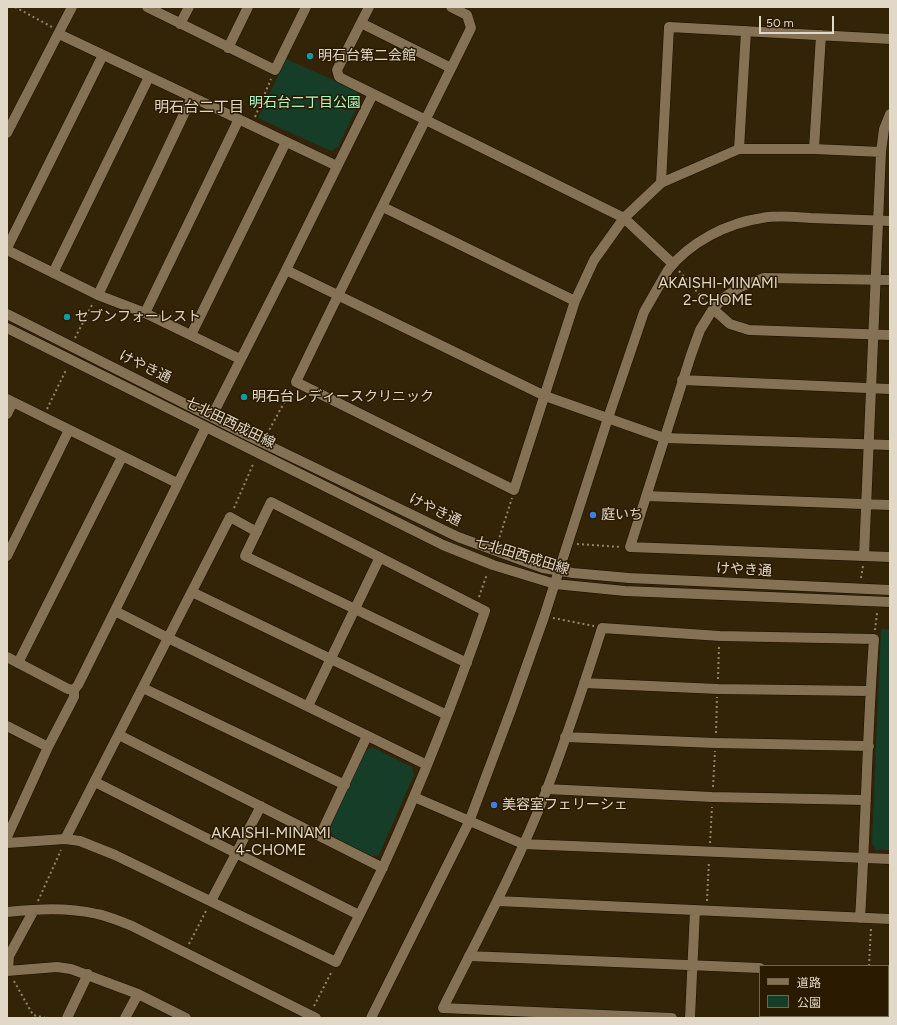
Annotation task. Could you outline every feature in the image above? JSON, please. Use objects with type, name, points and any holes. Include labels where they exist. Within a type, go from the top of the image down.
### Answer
[{"type":"street","points":[[7,134],[72,7]]},
{"type":"street","points":[[147,7],[275,70],[306,7]]},
{"type":"street","points":[[180,24],[189,7]]},
{"type":"street","points":[[228,48],[248,7]]},
{"type":"street","points":[[369,7],[337,70],[339,77],[624,218],[673,264]]},
{"type":"street","points":[[451,7],[467,15],[471,28],[337,295],[296,382],[514,490],[575,301],[594,260],[624,218],[661,183],[739,149],[814,149],[884,158]]},
{"type":"street","points":[[361,23],[451,68]]},
{"type":"street","points":[[661,183],[669,27],[890,39]]},
{"type":"street","points":[[739,149],[746,31]]},
{"type":"street","points":[[59,32],[102,55],[192,96],[336,166]]},
{"type":"street","points":[[814,149],[822,35]]},
{"type":"street","points":[[102,55],[7,249],[98,295],[145,313],[240,359]]},
{"type":"street","points":[[53,273],[149,77]]},
{"type":"street","points":[[212,416],[373,94]]},
{"type":"street","points":[[98,295],[192,96]]},
{"type":"street","points":[[864,556],[878,221],[884,158],[884,129],[890,114]]},
{"type":"street","points":[[145,313],[239,119]]},
{"type":"street","points":[[191,335],[286,142]]},
{"type":"street","points":[[382,206],[575,301]]},
{"type":"street","points":[[371,1018],[469,822],[512,710],[644,312],[658,285],[673,264],[689,249],[719,231],[749,220],[776,217],[890,221]]},
{"type":"street","points":[[286,270],[545,396],[664,438],[890,445]]},
{"type":"street","points":[[890,280],[764,278],[740,287],[725,297],[713,309],[700,330],[682,380],[630,548],[890,558]]},
{"type":"street","points":[[713,309],[730,324],[749,330],[890,335]]},
{"type":"street","name":"けやき通","points":[[7,314],[255,439],[458,537],[536,566],[559,572],[629,578],[890,590]]},
{"type":"street","name":"七北田西成田線","points":[[7,328],[443,545],[493,565],[555,584],[625,591],[890,602]]},
{"type":"street","points":[[682,380],[890,389]]},
{"type":"street","points":[[7,414],[10,400],[177,483]]},
{"type":"street","points":[[7,837],[48,747],[74,697],[74,690],[78,686],[206,427]]},
{"type":"street","points":[[7,556],[69,430]]},
{"type":"street","points":[[18,663],[122,457]]},
{"type":"street","points":[[646,496],[890,505]]},
{"type":"street","points":[[7,843],[65,839],[80,841],[115,855],[336,962],[382,868],[414,797],[467,663],[485,612],[379,559],[271,502],[245,556],[467,663]]},
{"type":"street","points":[[65,839],[230,517],[256,532]]},
{"type":"street","points":[[308,706],[379,559]]},
{"type":"street","points":[[192,592],[447,715]]},
{"type":"street","points":[[115,611],[427,765]]},
{"type":"street","points":[[672,1018],[443,1008],[497,901],[523,844],[546,789],[602,628],[720,636],[874,639],[870,691],[869,746],[860,918]]},
{"type":"street","points":[[7,658],[68,689],[74,690]]},
{"type":"street","points":[[584,683],[718,689],[870,691]]},
{"type":"street","points":[[143,688],[345,785]]},
{"type":"street","points":[[7,726],[48,747]]},
{"type":"street","points":[[119,735],[382,868]]},
{"type":"street","points":[[320,836],[367,736]]},
{"type":"street","points":[[565,737],[715,743],[869,746]]},
{"type":"street","points":[[94,782],[360,914]]},
{"type":"street","points":[[546,789],[712,797],[866,800]]},
{"type":"street","points":[[414,797],[523,844],[890,859]]},
{"type":"street","points":[[211,901],[261,806]]},
{"type":"street","points":[[497,901],[890,919]]},
{"type":"street","points":[[7,912],[65,909],[97,914],[132,926],[313,1016]]},
{"type":"street","points":[[34,910],[9,956],[7,971],[57,967],[70,969],[88,974],[138,994],[186,1018]]},
{"type":"street","points":[[690,1018],[695,910]]},
{"type":"street","points":[[470,956],[759,968]]},
{"type":"street","points":[[67,1018],[88,974]]},
{"type":"street","points":[[125,1018],[138,994]]},
{"type":"path","points":[[15,7],[59,32]]},
{"type":"path","points":[[251,125],[275,70]]},
{"type":"path","points":[[673,264],[713,309]]},
{"type":"path","points":[[75,338],[98,295]]},
{"type":"path","points":[[43,417],[66,370]]},
{"type":"path","points":[[267,434],[296,382]]},
{"type":"path","points":[[230,517],[254,462]]},
{"type":"path","points":[[498,542],[514,490]]},
{"type":"path","points":[[575,544],[630,548]]},
{"type":"path","points":[[862,578],[864,556]]},
{"type":"path","points":[[475,607],[487,574]]},
{"type":"path","points":[[874,639],[877,613]]},
{"type":"path","points":[[552,617],[602,628]]},
{"type":"path","points":[[706,911],[720,636]]},
{"type":"path","points":[[34,910],[65,839]]},
{"type":"path","points":[[185,952],[211,901]]},
{"type":"path","points":[[869,965],[871,918]]},
{"type":"path","points":[[313,1016],[336,962]]},
{"type":"path","points":[[7,971],[33,1015],[46,1018]]},
{"type":"green space","name":"明石台二丁目公園","points":[[286,59],[356,90],[361,99],[338,147],[331,151],[258,118]]},
{"type":"green space","points":[[881,629],[890,630],[890,850],[876,850],[872,843]]},
{"type":"green space","points":[[372,747],[412,767],[414,775],[379,855],[371,856],[335,838],[329,829],[363,753]]},
{"type":"place","name":"明石台第二会館","points":[[310,56]]},
{"type":"place","name":"セブンフォーレスト","points":[[67,317]]},
{"type":"place","name":"明石台レディースクリニック","points":[[244,397]]},
{"type":"place","name":"庭いち","points":[[593,515]]},
{"type":"place","name":"美容室フェリーシェ","points":[[494,805]]},
{"type":"district","name":"明石台二丁目","points":[[199,108]]},
{"type":"district","name":"AKAISHI-MINAMI 2-CHOME","points":[[718,292]]},
{"type":"district","name":"AKAISHI-MINAMI 4-CHOME","points":[[271,842]]}]
